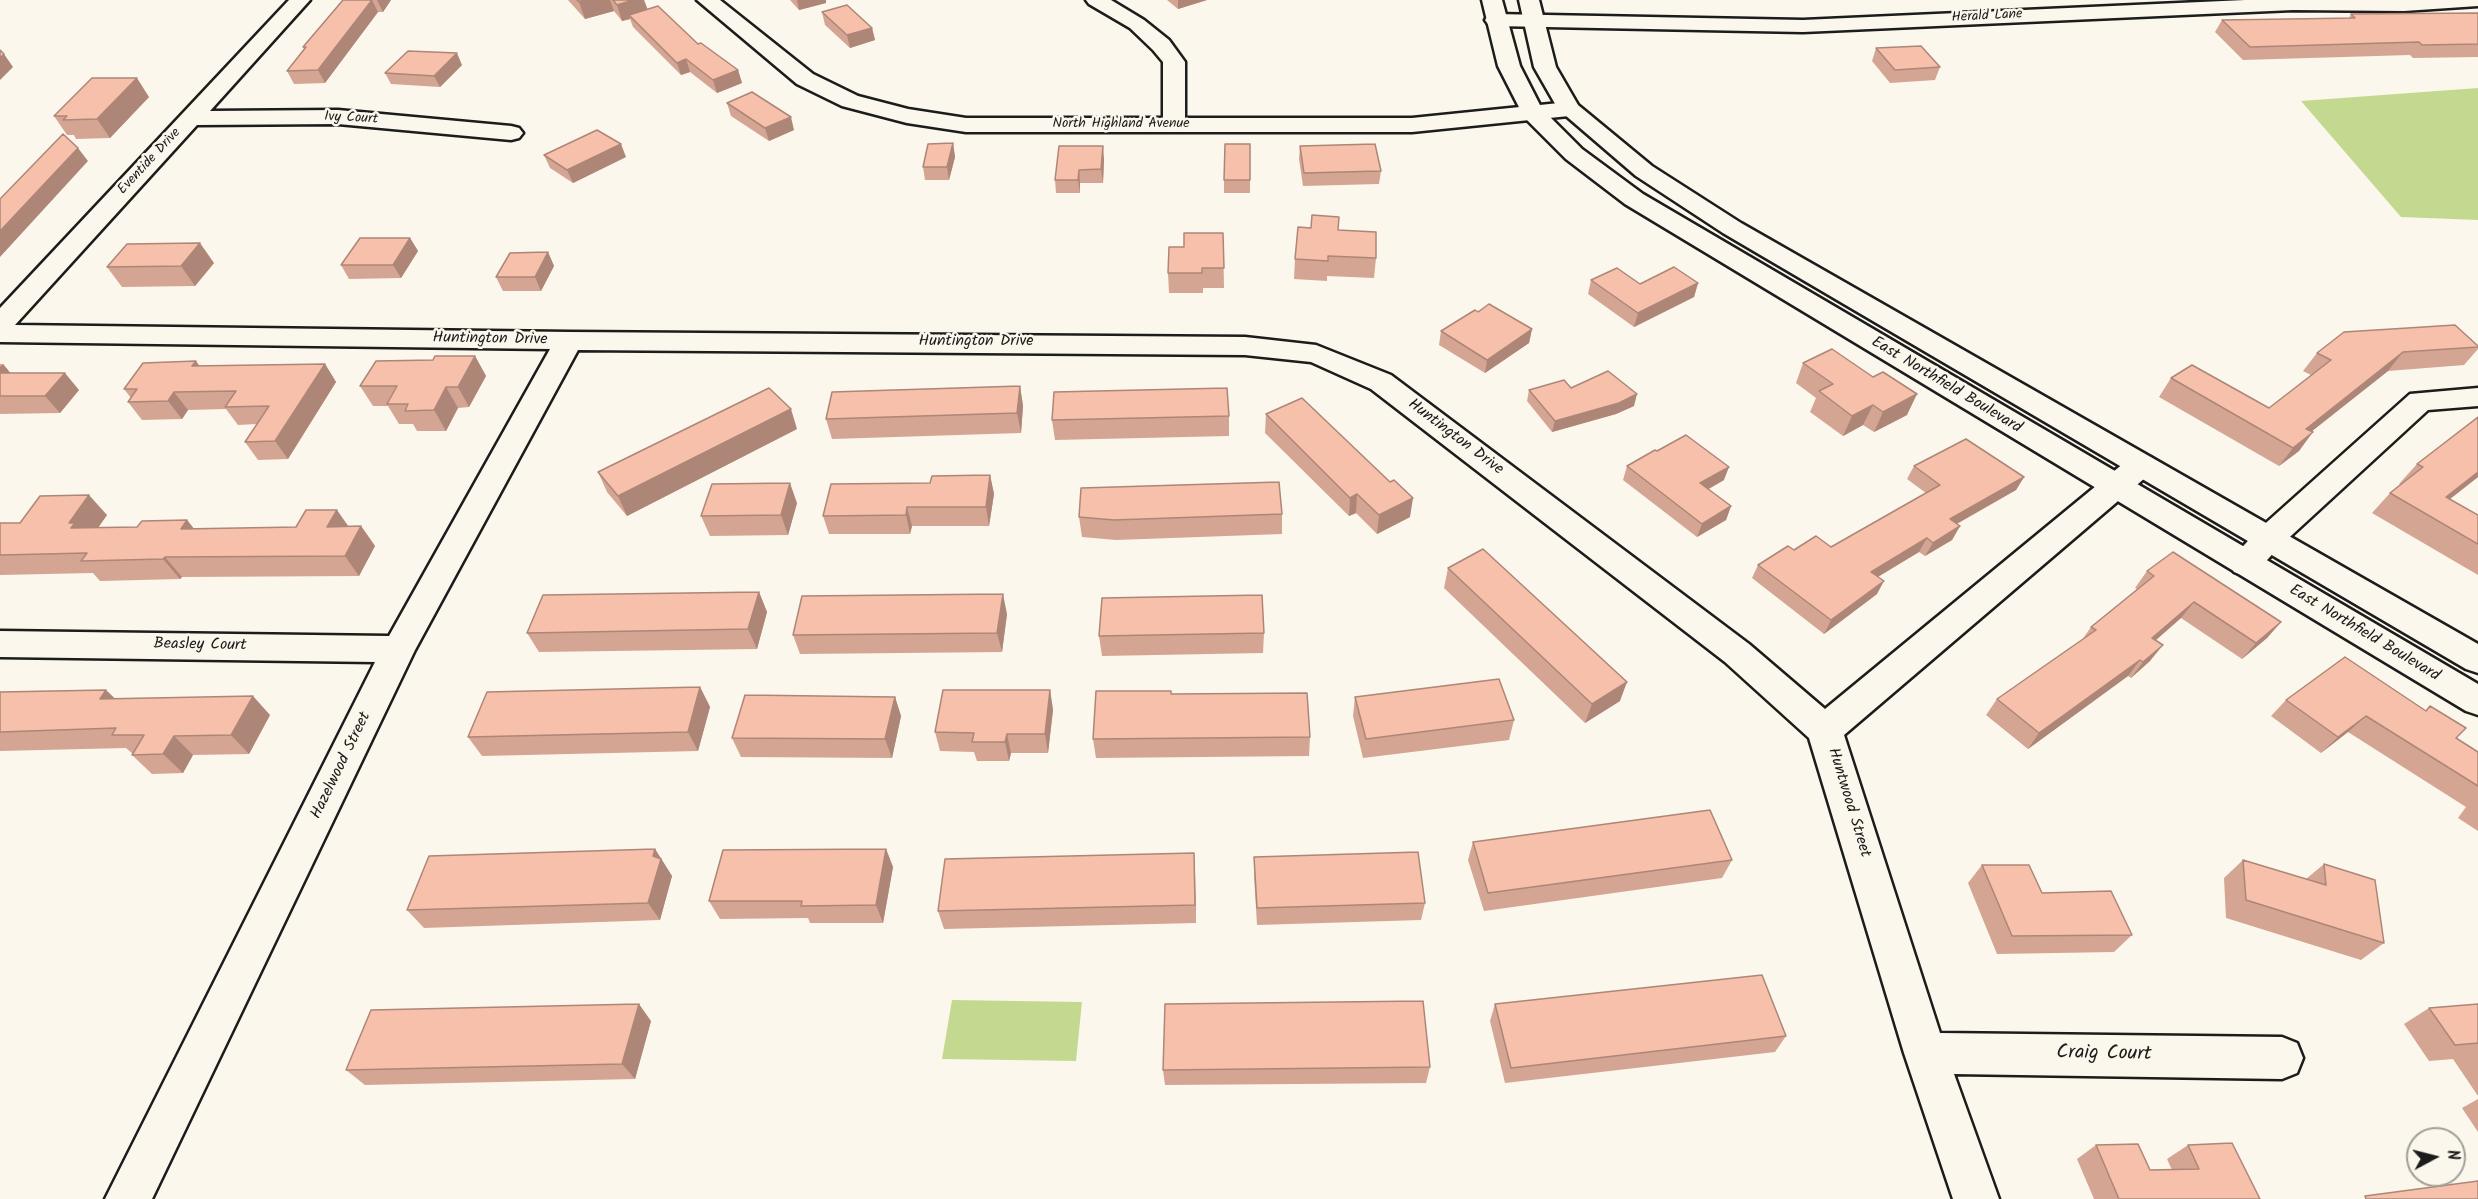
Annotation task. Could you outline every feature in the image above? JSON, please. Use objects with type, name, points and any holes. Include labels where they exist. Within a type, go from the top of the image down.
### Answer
[{"type":"street","name":"Eventide Drive","points":[[0,324],[300,0]]},
{"type":"street","name":"North Highland Avenue","points":[[707,0],[805,79],[861,104],[907,116],[966,125],[1412,125],[1569,109]]},
{"type":"street","points":[[1096,0],[1137,24],[1161,45],[1174,62],[1174,125]]},
{"type":"street","name":"Herald Lane","points":[[1494,10],[1531,10],[1803,26],[2041,7],[2291,2],[2404,5],[2478,0]]},
{"type":"street","name":"East Northfield Boulevard","points":[[1494,10],[1509,66],[1532,112],[1574,154],[1634,199],[2128,476],[2269,538],[2478,660]]},
{"type":"street","name":"East Northfield Boulevard","points":[[1531,10],[1545,67],[1569,109],[1644,171],[2128,476],[2246,564],[2478,701]]},
{"type":"street","name":"Ivy Court","points":[[191,118],[338,117],[511,133]]},
{"type":"street","name":"Huntington Drive","points":[[0,333],[569,341],[1211,345],[1245,346],[1316,354],[1381,382],[1737,653],[1825,730]]},
{"type":"street","name":"Hazelwood Street","points":[[128,1199],[399,649],[569,341]]},
{"type":"street","points":[[2246,564],[2269,538],[2420,401],[2478,397]]},
{"type":"street","name":"Huntwood Street","points":[[1976,1199],[1925,1053],[1825,730],[2128,476]]},
{"type":"street","name":"Beasley Court","points":[[0,644],[399,649]]},
{"type":"street","name":"Craig Court","points":[[1925,1053],[2283,1058]]},
{"type":"green space","points":[[2478,88],[2478,220],[2401,217],[2301,101]]},
{"type":"green space","points":[[952,1000],[1082,1002],[1076,1061],[942,1059]]},
{"type":"building","points":[[343,0],[372,0],[318,70],[287,71],[306,47],[303,47]]},
{"type":"building","points":[[613,0],[633,0],[617,5]]},
{"type":"building","points":[[847,5],[872,28],[847,35],[822,12]]},
{"type":"building","points":[[658,6],[698,44],[701,43],[738,70],[713,80],[686,59],[677,63],[629,15]]},
{"type":"building","points":[[2478,13],[2478,44],[2422,45],[2419,42],[2250,47],[2222,20],[2355,18],[2351,14]]},
{"type":"building","points":[[1921,46],[1940,67],[1895,70],[1876,48]]},
{"type":"building","points":[[408,51],[457,53],[434,76],[385,73]]},
{"type":"building","points":[[92,78],[137,78],[97,119],[63,120],[67,116],[54,116]]},
{"type":"building","points":[[752,92],[791,117],[765,128],[727,103]]},
{"type":"building","points":[[597,130],[621,144],[567,170],[544,155]]},
{"type":"building","points":[[63,134],[78,148],[0,231],[0,199]]},
{"type":"building","points":[[953,143],[947,167],[923,167],[928,144]]},
{"type":"building","points":[[1225,144],[1250,144],[1250,180],[1224,180]]},
{"type":"building","points":[[1375,144],[1381,171],[1304,173],[1300,146]]},
{"type":"building","points":[[1059,146],[1103,146],[1101,169],[1079,170],[1078,180],[1055,180]]},
{"type":"building","points":[[1312,215],[1339,217],[1338,230],[1376,232],[1376,258],[1328,256],[1328,261],[1295,259],[1298,227],[1311,228]]},
{"type":"building","points":[[1184,233],[1223,233],[1224,268],[1202,268],[1202,273],[1168,273],[1169,247],[1184,247]]},
{"type":"building","points":[[360,238],[410,238],[393,265],[341,265]]},
{"type":"building","points":[[200,243],[181,266],[107,267],[127,244]]},
{"type":"building","points":[[548,252],[535,277],[496,277],[510,253]]},
{"type":"building","points":[[1674,267],[1698,283],[1638,313],[1591,280],[1617,268],[1640,284]]},
{"type":"building","points":[[1489,304],[1532,329],[1487,360],[1441,331]]},
{"type":"building","points":[[2455,325],[2478,347],[2403,352],[2306,429],[2313,432],[2293,448],[2171,378],[2192,365],[2269,408],[2331,360],[2317,353],[2344,332]]},
{"type":"building","points":[[1832,349],[1873,377],[1883,372],[1917,394],[1883,412],[1873,405],[1852,416],[1819,391],[1833,384],[1803,363]]},
{"type":"building","points":[[435,356],[475,356],[458,387],[446,387],[434,410],[405,411],[408,404],[387,404],[397,386],[360,386],[376,361],[433,360]]},
{"type":"building","points":[[196,361],[192,366],[325,364],[275,441],[245,442],[269,406],[225,407],[236,391],[174,392],[168,401],[128,402],[137,389],[124,389],[143,363]]},
{"type":"building","points":[[1608,371],[1637,394],[1619,403],[1555,421],[1529,390],[1564,380],[1571,388]]},
{"type":"building","points":[[0,373],[65,373],[45,396],[0,396]]},
{"type":"building","points":[[1020,386],[1017,413],[826,419],[832,392]]},
{"type":"building","points":[[769,388],[791,409],[618,496],[598,472]]},
{"type":"building","points":[[1227,388],[1229,416],[1052,420],[1054,392]]},
{"type":"building","points":[[1302,398],[1390,482],[1394,480],[1413,498],[1379,515],[1357,494],[1350,498],[1266,414]]},
{"type":"building","points":[[2478,417],[2478,472],[2446,497],[2478,515],[2478,544],[2390,493],[2423,467],[2417,464]]},
{"type":"building","points":[[1686,435],[1729,467],[1700,483],[1731,506],[1702,524],[1627,466]]},
{"type":"building","points":[[1966,439],[2024,477],[1950,519],[1960,526],[1933,543],[1927,538],[1871,572],[1884,581],[1831,620],[1758,565],[1788,546],[1794,550],[1816,536],[1831,547],[1940,485],[1914,466]]},
{"type":"building","points":[[990,475],[986,507],[907,507],[906,515],[823,516],[831,484],[930,483],[932,476]]},
{"type":"building","points":[[1279,482],[1282,514],[1114,520],[1079,517],[1081,488]]},
{"type":"building","points":[[790,483],[781,515],[701,516],[712,484]]},
{"type":"building","points":[[89,495],[69,523],[75,523],[71,528],[137,527],[142,521],[187,520],[181,529],[296,527],[306,510],[337,510],[327,527],[361,526],[345,556],[165,557],[163,559],[81,561],[87,553],[0,555],[0,523],[20,523],[40,496]]},
{"type":"building","points":[[1483,549],[1627,682],[1592,704],[1448,568]]},
{"type":"building","points":[[2173,552],[2281,622],[2256,643],[2194,602],[2152,638],[2163,645],[2143,662],[2140,660],[2039,733],[1997,699],[2096,630],[2091,627],[2154,576],[2147,571]]},
{"type":"building","points":[[759,592],[748,629],[527,633],[543,595]]},
{"type":"building","points":[[1003,594],[997,633],[793,635],[802,596]]},
{"type":"building","points":[[1262,595],[1264,633],[1099,636],[1102,598]]},
{"type":"building","points":[[2345,657],[2426,711],[2430,706],[2466,728],[2456,738],[2478,752],[2478,786],[2366,716],[2338,737],[2286,700]]},
{"type":"building","points":[[1499,679],[1514,720],[1366,739],[1355,697]]},
{"type":"building","points":[[700,687],[688,732],[468,737],[487,692]]},
{"type":"building","points":[[106,690],[100,699],[253,696],[231,735],[174,736],[163,754],[132,755],[144,735],[112,735],[116,728],[0,732],[0,692]]},
{"type":"building","points":[[943,690],[1050,690],[1045,734],[1007,734],[1005,742],[972,742],[974,733],[935,732]]},
{"type":"building","points":[[1096,691],[1171,691],[1171,694],[1307,693],[1310,737],[1093,739]]},
{"type":"building","points":[[745,695],[895,697],[885,739],[732,738]]},
{"type":"building","points":[[1710,810],[1732,860],[1488,893],[1473,842]]},
{"type":"building","points":[[655,849],[653,856],[661,859],[648,903],[407,910],[429,856]]},
{"type":"building","points":[[886,849],[876,905],[801,906],[802,901],[709,901],[723,850]]},
{"type":"building","points":[[1418,852],[1425,903],[1257,908],[1254,857]]},
{"type":"building","points":[[1194,853],[1195,905],[938,911],[945,859]]},
{"type":"building","points":[[2243,860],[2326,885],[2324,864],[2375,880],[2384,943],[2246,900]]},
{"type":"building","points":[[1982,865],[2029,865],[2042,893],[2111,891],[2132,935],[2012,936]]},
{"type":"building","points":[[1762,975],[1786,1036],[1511,1068],[1495,1004]]},
{"type":"building","points":[[1423,1001],[1430,1067],[1163,1070],[1165,1004]]},
{"type":"building","points":[[639,1004],[622,1064],[346,1070],[371,1010]]},
{"type":"building","points":[[2478,1004],[2478,1043],[2455,1045],[2429,1008]]},
{"type":"building","points":[[2232,1143],[2260,1199],[2119,1199],[2096,1145],[2138,1144],[2150,1170],[2199,1169],[2188,1145]]},
{"type":"building","points":[[2478,1181],[2478,1199],[2366,1199],[2365,1196],[2433,1187],[2466,1187],[2466,1183]]}]
